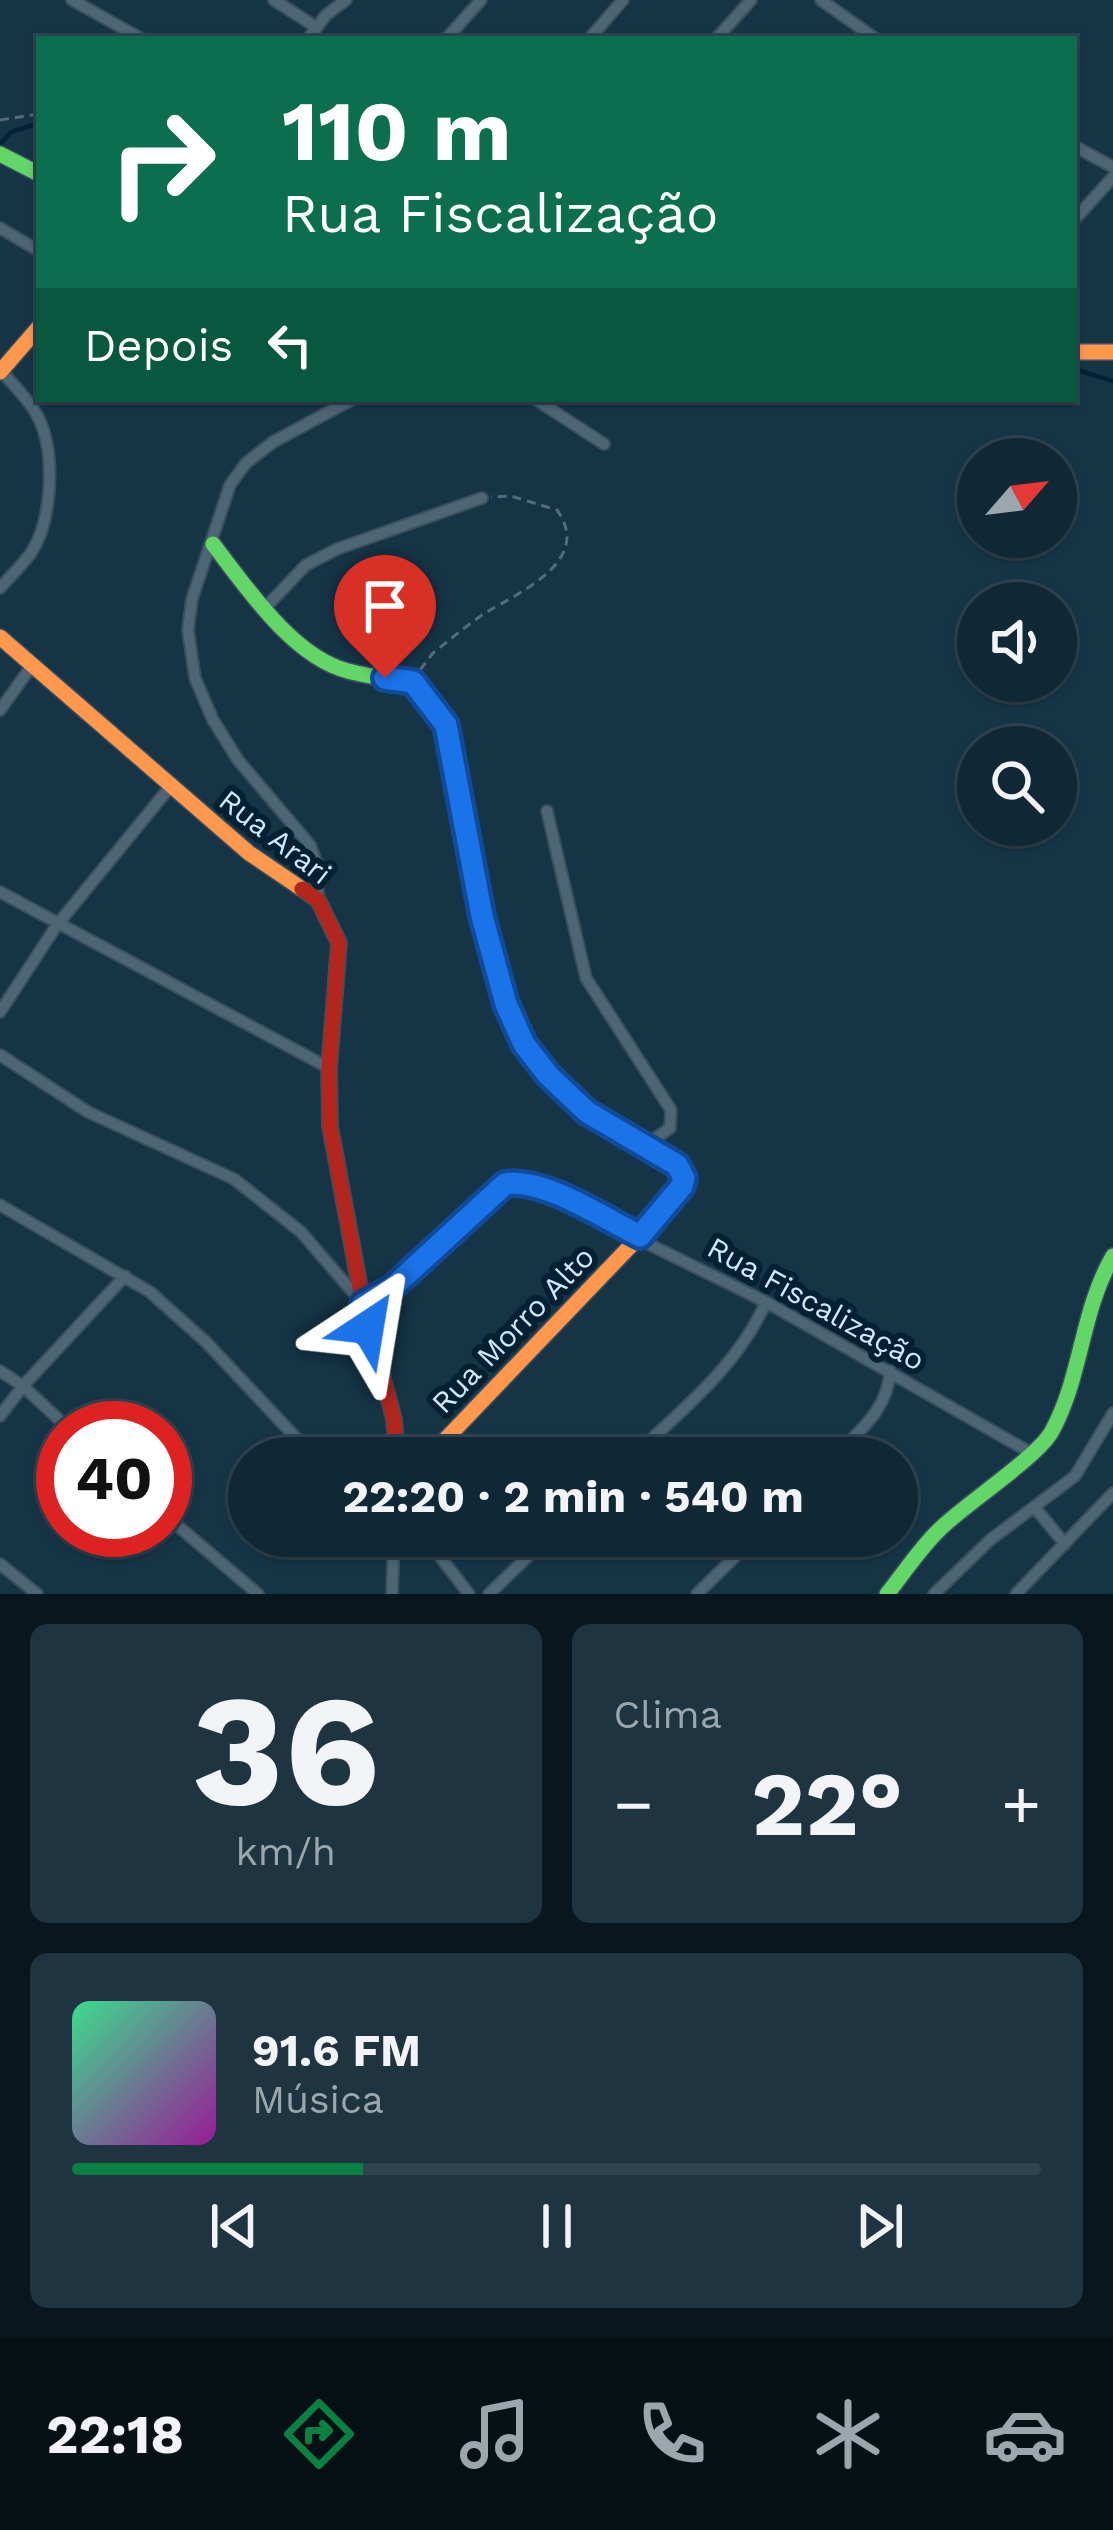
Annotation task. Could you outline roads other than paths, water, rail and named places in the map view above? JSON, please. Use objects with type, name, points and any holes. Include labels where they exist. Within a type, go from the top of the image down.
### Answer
[{"type":"street","points":[[72,0],[137,36]]},
{"type":"street","points":[[274,0],[316,27]]},
{"type":"street","points":[[326,15],[329,0]]},
{"type":"street","points":[[310,36],[346,0]]},
{"type":"street","points":[[449,36],[481,0]]},
{"type":"street","points":[[592,36],[623,0]]},
{"type":"street","points":[[719,36],[751,0]]},
{"type":"street","points":[[821,0],[871,36]]},
{"type":"street","points":[[844,36],[853,25]]},
{"type":"street","points":[[1077,148],[1113,167]]},
{"type":"street","points":[[0,154],[36,172]]},
{"type":"street","points":[[1077,217],[1113,177]]},
{"type":"street","points":[[0,228],[36,248]]},
{"type":"street","points":[[0,589],[31,552],[42,530],[48,480],[44,433],[36,412],[0,372],[36,330]]},
{"type":"street","points":[[1077,352],[1113,352]]},
{"type":"street","points":[[318,900],[310,845],[238,760],[213,720],[195,678],[188,630],[192,599],[230,485],[273,442],[347,402]]},
{"type":"street","points":[[540,402],[604,444]]},
{"type":"street","points":[[263,610],[306,565],[337,549],[482,498]]},
{"type":"street","points":[[213,544],[263,610],[291,638],[345,671],[413,682],[446,725],[482,916],[506,1004],[524,1044],[587,1112],[646,1145],[670,1129],[671,1109],[586,978],[547,811]]},
{"type":"street","name":"Rua Arari","points":[[0,637],[170,787],[250,853],[318,900],[338,943],[329,1126],[363,1304],[395,1437]]},
{"type":"street","points":[[0,710],[31,667]]},
{"type":"street","points":[[0,1012],[57,925],[170,787]]},
{"type":"street","points":[[0,892],[329,1068]]},
{"type":"street","points":[[0,1055],[88,1112],[235,1179],[301,1232],[363,1304]]},
{"type":"street","name":"Rua Morro Alto","points":[[448,1437],[682,1186],[684,1178],[677,1165],[646,1145]]},
{"type":"street","name":"Rua Fiscalização","points":[[363,1304],[393,1287],[505,1184],[521,1181],[766,1302],[1033,1454]]},
{"type":"street","points":[[0,1205],[150,1292],[206,1342],[295,1437]]},
{"type":"street","points":[[887,1594],[938,1530],[1050,1436],[1070,1387],[1085,1320],[1113,1256]]},
{"type":"street","points":[[0,1416],[125,1276]]},
{"type":"street","points":[[653,1437],[713,1380],[754,1330],[766,1302]]},
{"type":"street","points":[[0,1371],[39,1401]]},
{"type":"street","points":[[853,1437],[881,1408],[890,1371]]},
{"type":"street","points":[[934,1594],[990,1540],[1075,1476],[1112,1420]]},
{"type":"street","points":[[1016,1594],[1113,1493]]},
{"type":"street","points":[[1036,1509],[1065,1544]]},
{"type":"street","points":[[192,1538],[258,1594]]},
{"type":"street","points":[[392,1594],[393,1557]]},
{"type":"street","points":[[440,1557],[469,1594]]},
{"type":"street","points":[[489,1594],[527,1557]]},
{"type":"street","points":[[697,1594],[735,1557]]},
{"type":"street","points":[[0,1564],[38,1594]]},
{"type":"waterway","points":[[0,144],[11,132],[36,124]]},
{"type":"waterway","points":[[1077,370],[1113,381]]}]
